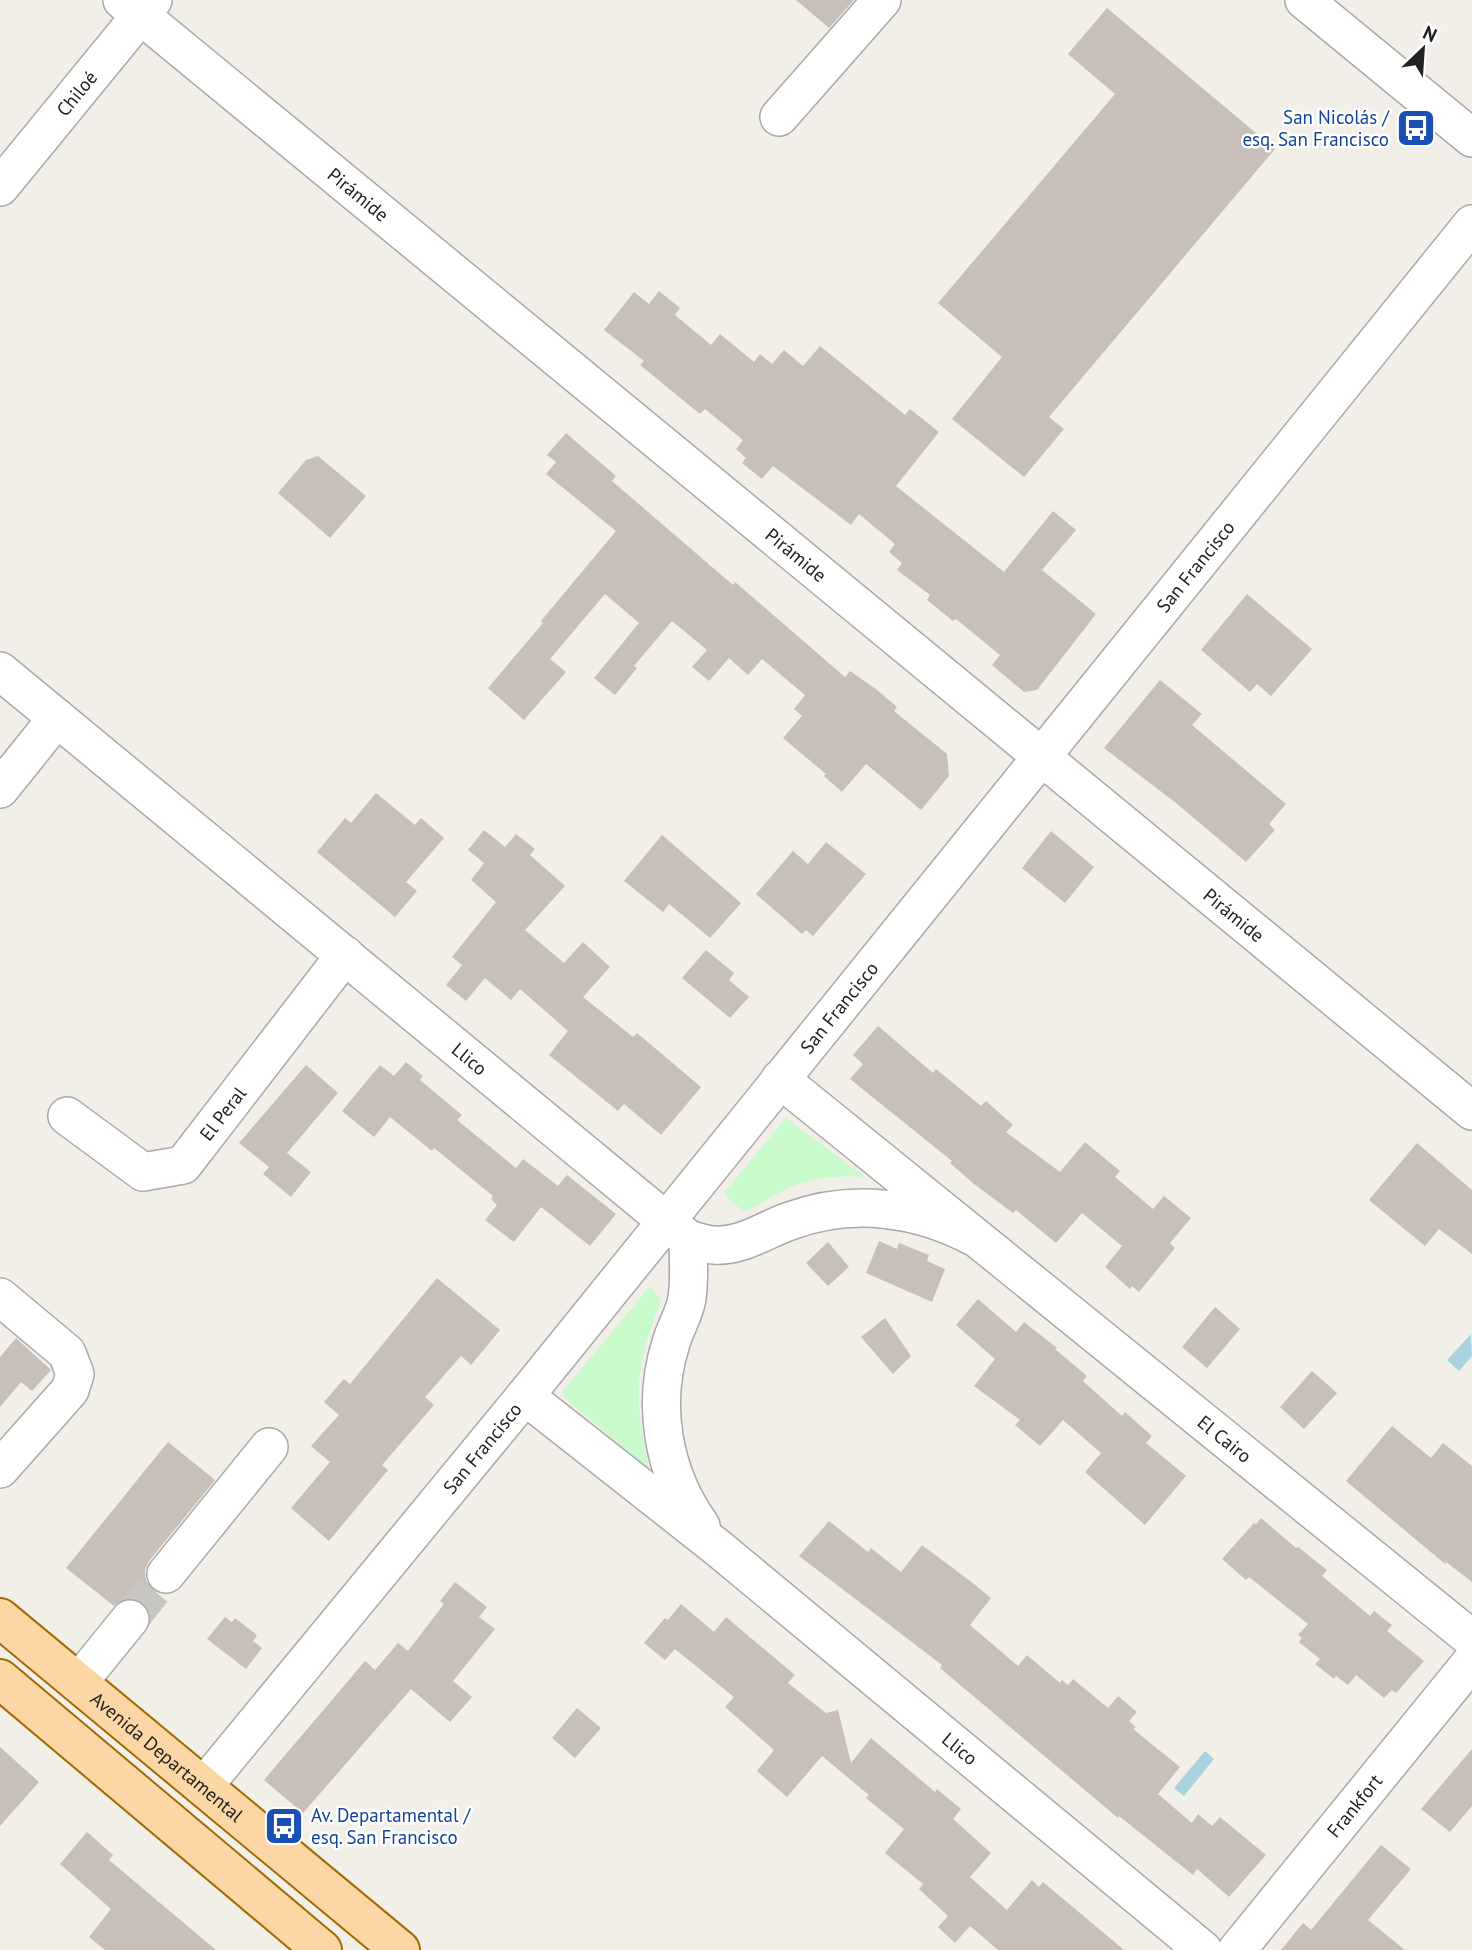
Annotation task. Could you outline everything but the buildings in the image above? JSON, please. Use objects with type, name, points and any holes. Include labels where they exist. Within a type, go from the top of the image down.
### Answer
[{"type":"main road","name":"Avenida Departamental","points":[[0,1618],[400,1950]]},
{"type":"main road","points":[[0,1679],[322,1950]]},
{"type":"street","points":[[779,117],[882,0]]},
{"type":"street","points":[[1304,0],[1472,138]]},
{"type":"street","name":"Chiloé","points":[[0,187],[138,5]]},
{"type":"street","name":"Pirámide","points":[[138,5],[1472,1111]]},
{"type":"street","name":"San Francisco","points":[[203,1787],[526,1395],[678,1230],[780,1079],[1472,224]]},
{"type":"street","name":"Llico","points":[[0,671],[678,1230],[687,1300],[666,1363],[662,1396],[663,1429],[681,1493],[691,1513],[718,1548]]},
{"type":"street","points":[[0,789],[57,718]]},
{"type":"street","name":"El Peral","points":[[67,1116],[143,1171],[183,1165],[345,955]]},
{"type":"street","name":"El Cairo","points":[[780,1079],[1472,1639]]},
{"type":"street","name":"El Cairo","points":[[678,1230],[713,1246],[741,1243],[809,1214],[874,1208],[917,1213],[976,1238]]},
{"type":"street","points":[[0,1297],[67,1353],[75,1374],[69,1390],[0,1469]]},
{"type":"street","name":"Llico","points":[[526,1395],[718,1548],[1203,1950]]},
{"type":"street","points":[[166,1574],[269,1447]]},
{"type":"street","points":[[78,1683],[130,1619]]},
{"type":"street","name":"Frankfort","points":[[1237,1950],[1472,1661]]},
{"type":"green space","points":[[786,1118],[866,1177],[842,1176],[808,1181],[747,1211],[740,1208],[727,1197],[726,1190]]},
{"type":"green space","points":[[650,1286],[661,1300],[643,1357],[639,1399],[641,1428],[650,1470],[567,1400],[562,1392]]},
{"type":"water","points":[[1471,1334],[1472,1356],[1459,1371],[1447,1360]]},
{"type":"water","points":[[1205,1751],[1214,1759],[1184,1796],[1174,1788]]},
{"type":"tunnel","points":[[130,1619],[166,1574]]},
{"type":"place","name":"San Nicolás / esq. San Francisco","points":[[1416,128]]},
{"type":"place","name":"Av. Departamental / esq. San Francisco","points":[[284,1826]]}]
